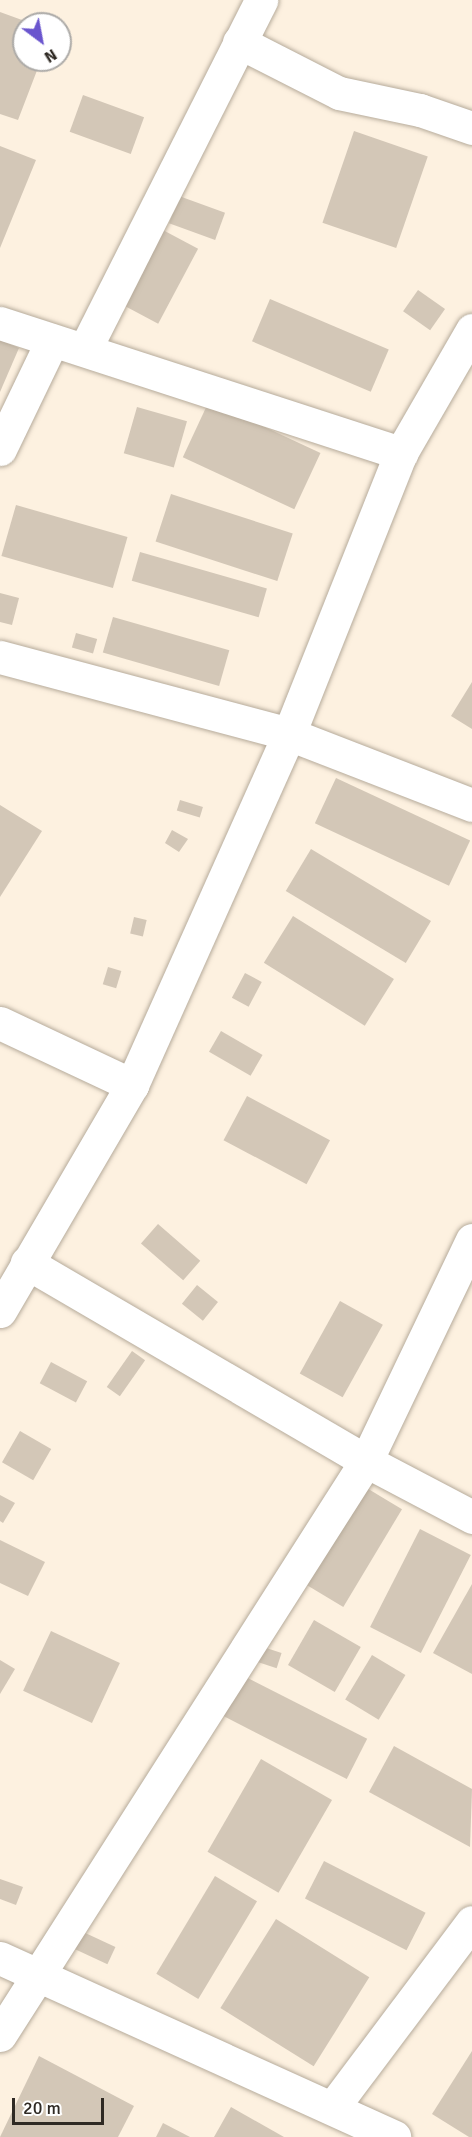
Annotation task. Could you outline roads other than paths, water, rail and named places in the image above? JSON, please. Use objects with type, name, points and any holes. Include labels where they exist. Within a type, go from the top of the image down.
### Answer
[{"type":"street","points":[[85,349],[261,0]]},
{"type":"street","points":[[239,42],[339,93],[420,110],[472,128]]},
{"type":"street","points":[[0,323],[401,453]]},
{"type":"street","points":[[0,1311],[132,1085],[289,734],[401,453],[472,330]]},
{"type":"street","points":[[0,449],[52,341]]},
{"type":"street","points":[[0,657],[289,734],[472,805]]},
{"type":"street","points":[[0,1023],[132,1085]]},
{"type":"street","points":[[0,2035],[33,1977],[366,1461],[472,1240]]},
{"type":"street","points":[[27,1263],[366,1461],[472,1517]]},
{"type":"street","points":[[333,2107],[472,1922]]},
{"type":"street","points":[[0,1958],[33,1977],[333,2107],[394,2137]]}]
